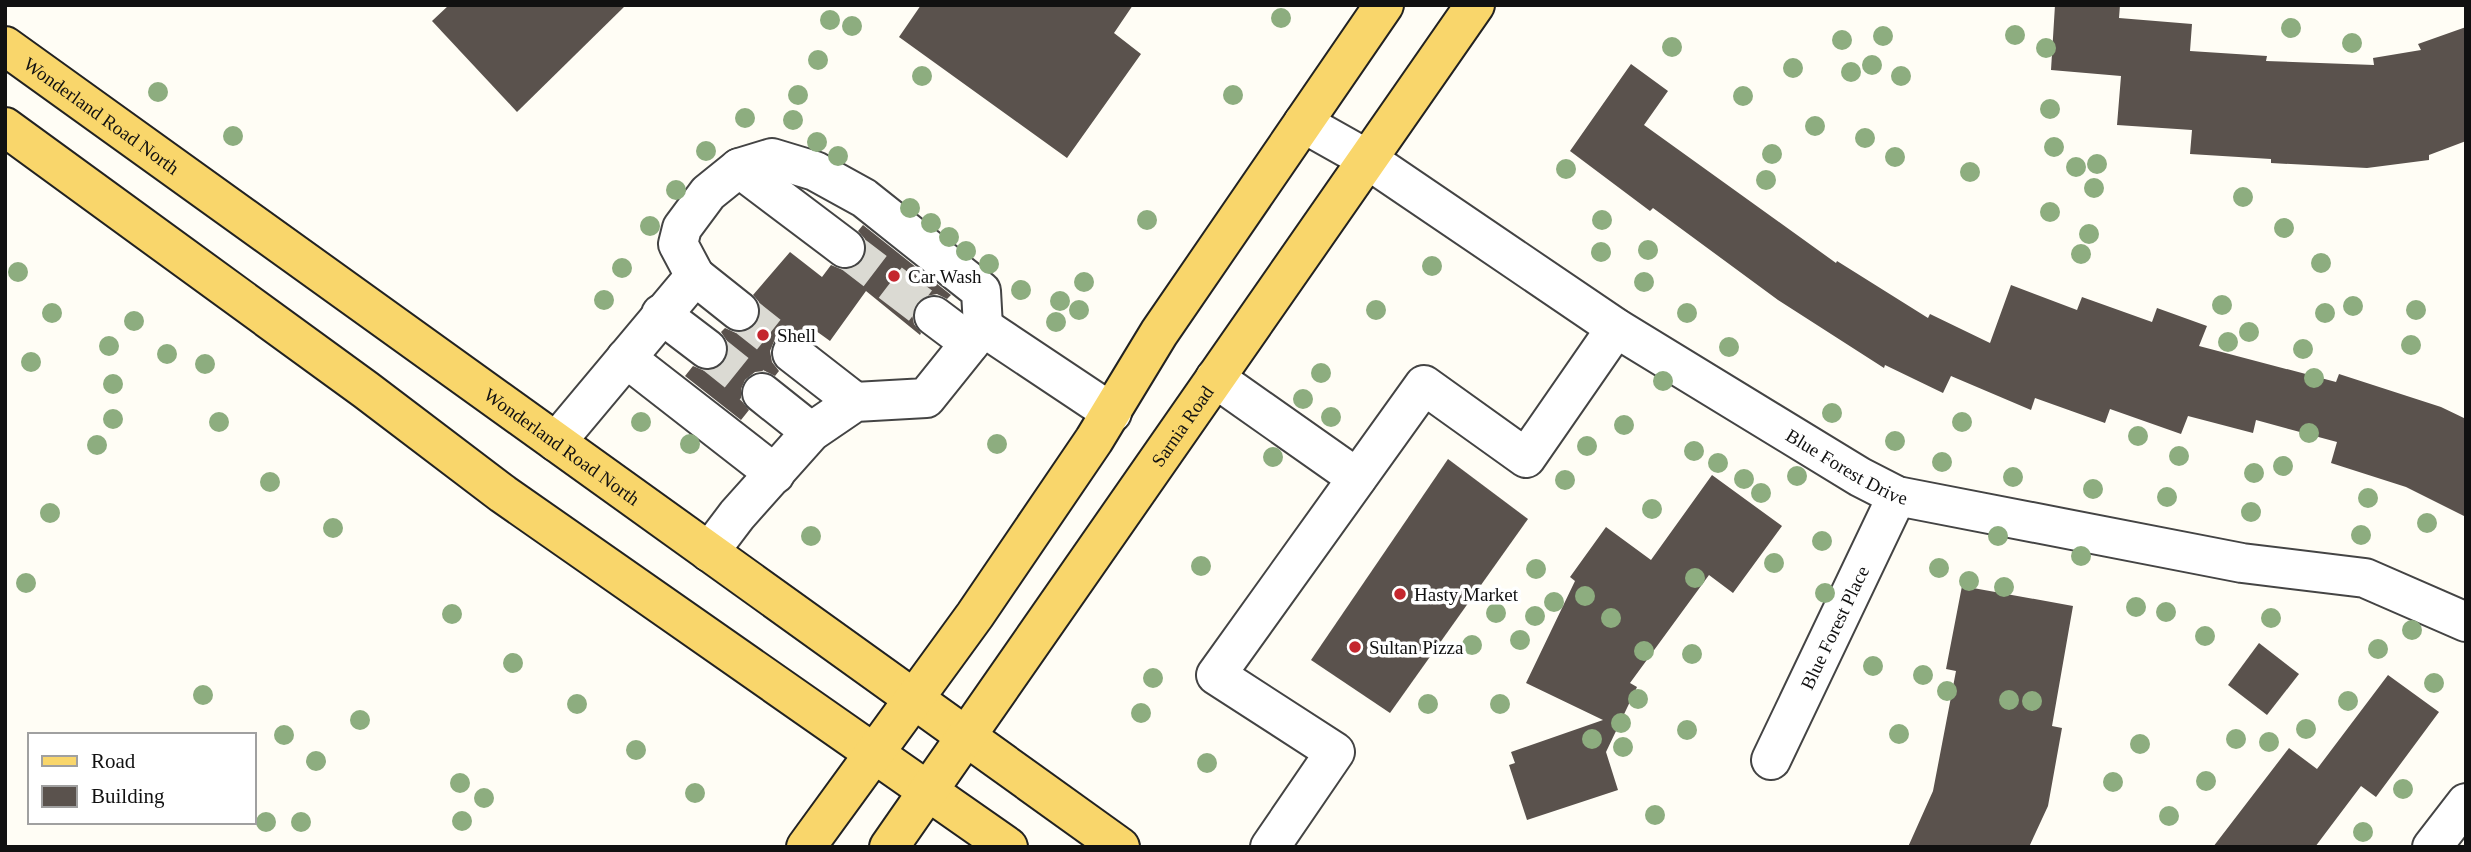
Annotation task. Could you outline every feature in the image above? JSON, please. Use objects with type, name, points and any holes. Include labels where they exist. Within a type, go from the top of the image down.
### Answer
[{"type":"main road","points":[[806,847],[982,604],[1112,413],[1159,333],[1384,5]]},
{"type":"main road","name":"Sarnia Road","points":[[889,847],[1475,5]]},
{"type":"main road","name":"Wonderland Road North","points":[[5,46],[1120,847]]},
{"type":"main road","points":[[5,127],[366,390],[503,494],[1008,847]]},
{"type":"street","name":"Blue Forest Drive","points":[[1303,123],[1367,159],[1616,328],[1860,477],[1897,496],[2242,563],[2365,578],[2466,622]]},
{"type":"street","points":[[709,552],[737,515],[811,432],[855,402],[926,398],[977,335],[981,291],[864,198],[815,171],[772,159],[739,168],[708,193],[682,228],[678,244],[695,276],[739,311]]},
{"type":"street","points":[[739,168],[845,248]]},
{"type":"street","points":[[556,442],[695,276]]},
{"type":"street","points":[[661,314],[707,349]]},
{"type":"street","points":[[934,316],[977,335],[1112,413]]},
{"type":"street","points":[[1270,847],[1335,752],[1216,675],[1423,385],[1526,458],[1616,328]]},
{"type":"street","points":[[792,353],[855,402]]},
{"type":"street","points":[[626,358],[775,474]]},
{"type":"street","points":[[1215,378],[1357,478]]},
{"type":"street","points":[[762,393],[811,432]]},
{"type":"street","name":"Blue Forest Place","points":[[1771,760],[1897,496]]},
{"type":"street","points":[[2432,847],[2466,803]]},
{"type":"building","points":[[449,5],[626,5],[517,112],[432,21]]},
{"type":"building","points":[[921,5],[1133,5],[1114,33],[1141,54],[1067,158],[899,37]]},
{"type":"building","points":[[2055,5],[2120,5],[2119,18],[2192,24],[2190,51],[2267,56],[2266,61],[2374,65],[2373,58],[2421,50],[2418,44],[2466,27],[2466,141],[2429,155],[2429,160],[2367,168],[2271,163],[2271,159],[2190,154],[2192,130],[2117,125],[2121,76],[2051,70]]},
{"type":"building","points":[[1631,64],[1668,91],[1644,125],[1836,263],[1837,261],[1928,318],[1930,314],[1990,343],[2011,285],[2077,310],[2082,297],[2152,322],[2157,308],[2207,326],[2199,346],[2336,382],[2339,374],[2441,407],[2466,419],[2466,517],[2406,487],[2331,463],[2337,442],[2256,420],[2253,433],[2188,416],[2181,434],[2110,409],[2105,423],[2035,398],[2031,410],[1951,376],[1943,393],[1885,365],[1884,368],[1778,300],[1653,208],[1650,211],[1570,151]]},
{"type":"building","name":"Shell","points":[[863,225],[951,295],[947,299],[937,294],[926,296],[917,302],[912,314],[920,335],[866,291],[830,341],[812,328],[806,336],[794,331],[783,333],[775,339],[770,351],[772,362],[779,371],[775,376],[765,371],[755,372],[745,380],[741,389],[741,400],[749,410],[741,420],[685,376],[693,366],[705,371],[716,369],[724,363],[729,351],[721,332],[725,328],[736,333],[746,332],[756,325],[761,314],[759,302],[753,295],[790,252],[822,277],[831,265],[843,270],[854,268],[862,262],[867,250],[865,239],[858,231]]},
{"type":"building","points":[[1448,459],[1528,519],[1390,713],[1311,660]]},
{"type":"building","points":[[1712,475],[1782,526],[1733,593],[1709,575],[1630,683],[1637,687],[1606,752],[1618,790],[1527,820],[1509,765],[1515,763],[1511,752],[1603,720],[1526,683],[1575,581],[1570,577],[1606,527],[1651,560]]},
{"type":"building","points":[[1962,586],[2073,606],[2052,726],[2062,728],[2048,806],[2029,847],[1908,847],[1933,791],[1956,671],[1946,669]]},
{"type":"building","points":[[2259,643],[2299,674],[2267,715],[2228,685]]},
{"type":"building","points":[[2388,675],[2439,712],[2376,797],[2361,786],[2315,847],[2213,847],[2289,748],[2317,769]]},
{"type":"tunnel","points":[[845,248],[934,316]]},
{"type":"tunnel","points":[[739,311],[792,353]]},
{"type":"tunnel","points":[[707,349],[762,393]]},
{"type":"place","name":"Car Wash","points":[[894,276]]},
{"type":"place","name":"Shell","points":[[763,335]]},
{"type":"place","name":"Hasty Market","points":[[1400,594]]},
{"type":"place","name":"Sultan Pizza","points":[[1355,647]]}]
